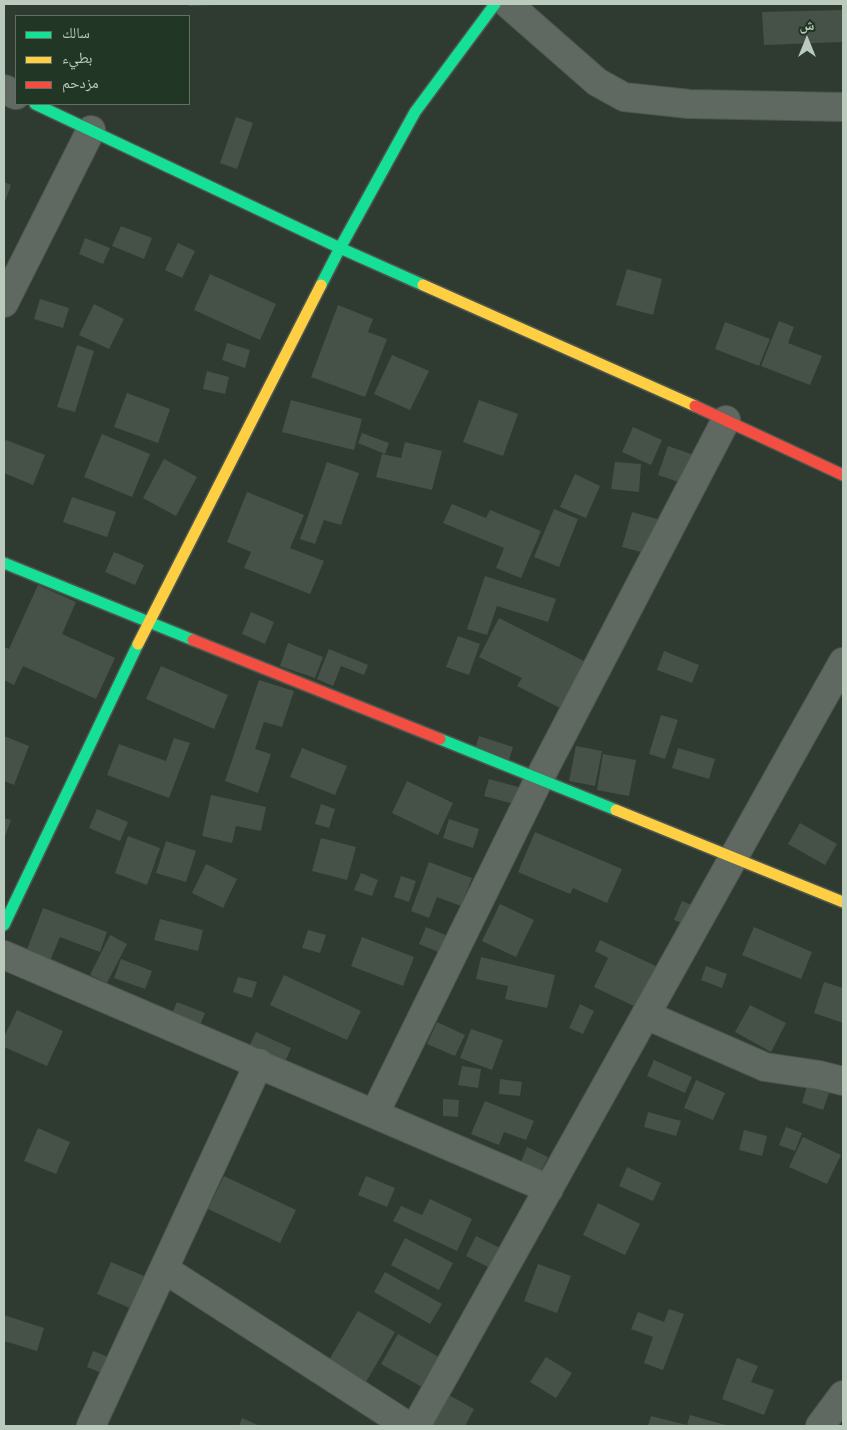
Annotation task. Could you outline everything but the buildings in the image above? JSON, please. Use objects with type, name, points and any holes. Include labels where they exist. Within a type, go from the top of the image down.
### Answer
[{"type":"street","points":[[4,925],[150,621],[340,248],[416,112],[495,4]]},
{"type":"street","points":[[508,4],[596,82],[624,97],[689,104],[843,107]]},
{"type":"street","points":[[37,105],[340,248],[726,420],[843,475]]},
{"type":"street","points":[[4,302],[91,130]]},
{"type":"street","points":[[375,1113],[539,778],[726,420]]},
{"type":"street","points":[[4,563],[843,902]]},
{"type":"street","points":[[416,1426],[843,662]]},
{"type":"street","points":[[4,955],[549,1189]]},
{"type":"street","points":[[646,1015],[766,1067],[819,1075],[843,1081]]},
{"type":"street","points":[[91,1426],[259,1063]]},
{"type":"street","points":[[164,1269],[408,1426]]},
{"type":"street","points":[[820,1426],[843,1395]]},
{"type":"traffic: fast","points":[[321,285],[415,112],[495,4]]},
{"type":"traffic: fast","points":[[37,105],[340,248],[423,285]]},
{"type":"traffic: fast","points":[[4,563],[193,640]]},
{"type":"traffic: fast","points":[[4,925],[138,644]]},
{"type":"traffic: fast","points":[[440,739],[616,810]]},
{"type":"traffic: slow","points":[[138,644],[321,285]]},
{"type":"traffic: slow","points":[[423,285],[695,406]]},
{"type":"traffic: slow","points":[[616,810],[843,902]]},
{"type":"traffic: jam","points":[[695,406],[843,475]]},
{"type":"traffic: jam","points":[[193,640],[440,739]]}]
